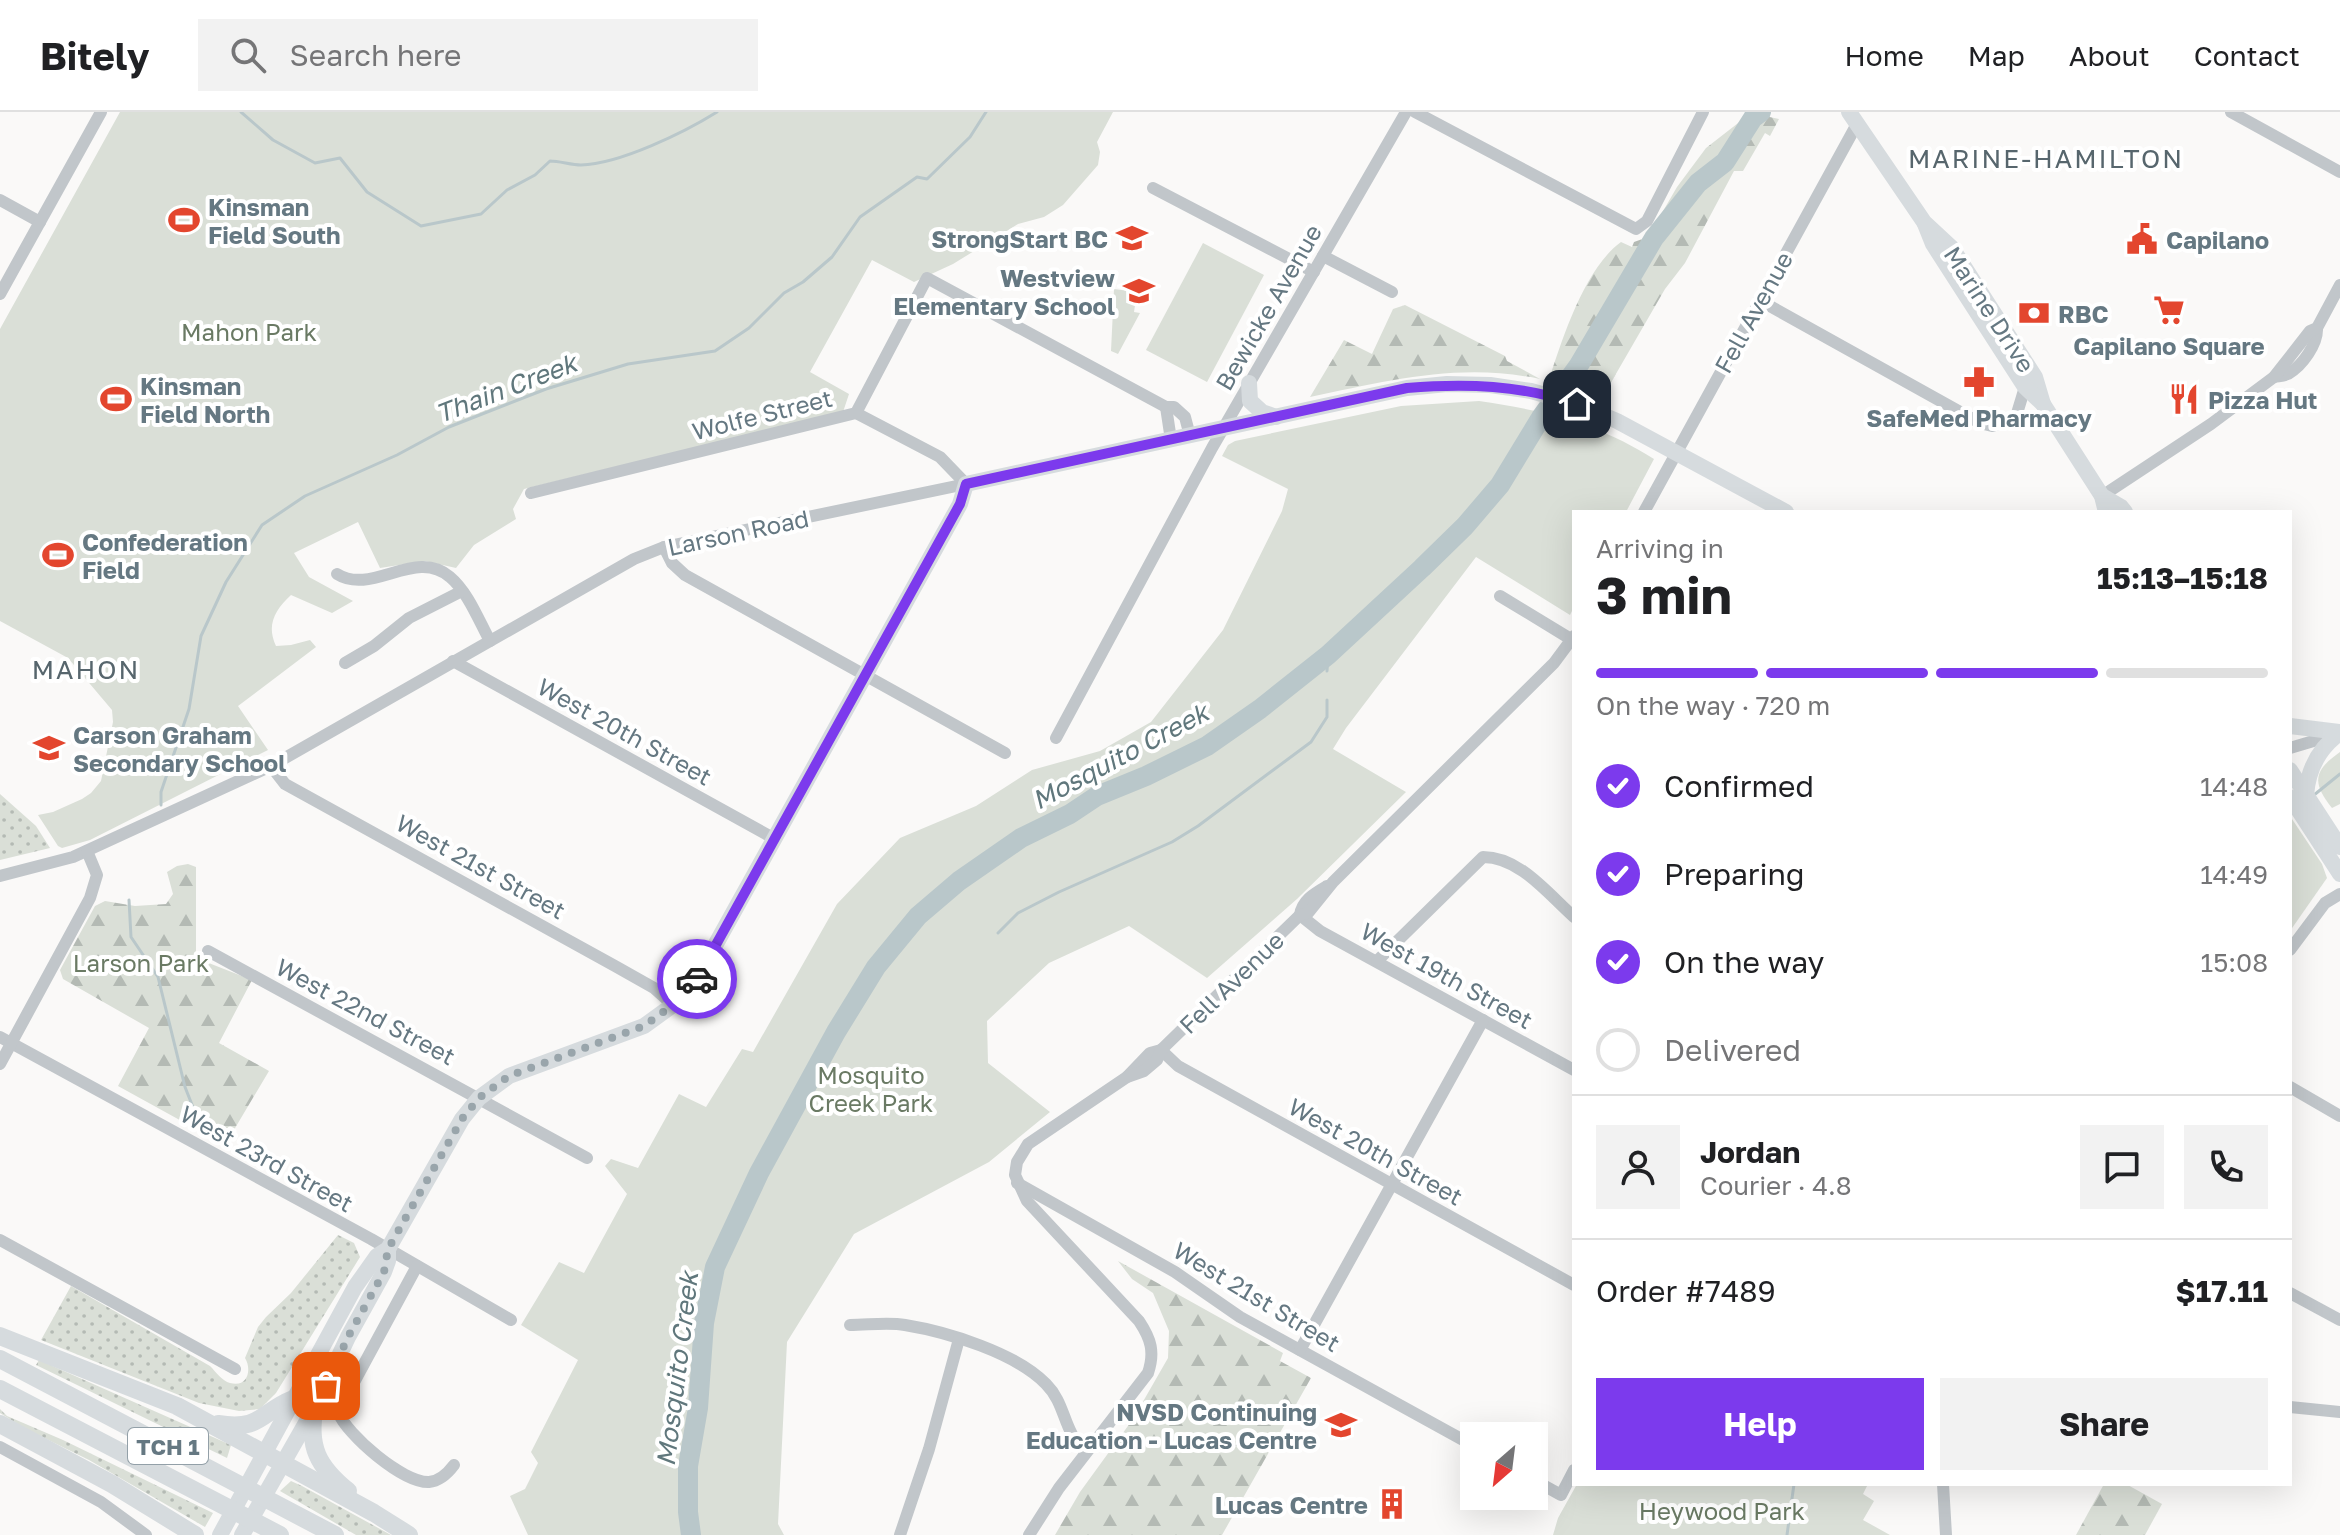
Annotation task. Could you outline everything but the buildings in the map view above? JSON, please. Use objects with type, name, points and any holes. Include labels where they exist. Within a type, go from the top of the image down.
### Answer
[{"type":"highway","points":[[0,1336],[163,1400],[200,1418],[409,1535]]},
{"type":"highway","name":"TCH 1","points":[[0,1359],[335,1535]]},
{"type":"highway","name":"TCH 1","points":[[0,1389],[280,1535]]},
{"type":"highway","points":[[200,1418],[225,1425],[254,1423],[293,1399]]},
{"type":"highway","points":[[315,1407],[312,1437],[319,1460],[326,1471],[374,1513]]},
{"type":"highway","points":[[0,1424],[112,1484],[195,1535]]},
{"type":"highway","points":[[152,1510],[174,1535]]},
{"type":"main road","name":"Marine Drive","points":[[1856,116],[1924,222],[1933,244],[2025,387],[2054,420],[2104,504],[2123,510]]},
{"type":"main road","name":"Marine Drive","points":[[1924,222],[1952,248],[2035,377],[2043,404]]},
{"type":"main road","points":[[1249,383],[1250,401],[1262,412],[1276,417]]},
{"type":"main road","name":"Larson Road","points":[[966,484],[1407,388],[1447,384],[1490,385],[1544,394],[1617,421],[1782,510]]},
{"type":"main road","points":[[220,1535],[315,1407],[348,1337],[384,1272],[388,1249],[462,1119],[479,1098],[509,1076],[644,1026],[673,1005],[708,963],[960,504],[966,484]]},
{"type":"main road","points":[[2292,726],[2340,733]]},
{"type":"main road","points":[[2340,733],[2329,741],[2318,756],[2296,798],[2340,847]]},
{"type":"main road","points":[[2311,817],[2340,874]]},
{"type":"main road","points":[[242,1535],[274,1459],[293,1399],[355,1287],[377,1256],[388,1249]]},
{"type":"street","points":[[0,294],[101,112]]},
{"type":"street","name":"Bewicke Avenue","points":[[1056,738],[1222,430],[1406,112]]},
{"type":"street","points":[[1415,112],[1632,227],[1640,228],[1647,221],[1703,112]]},
{"type":"street","points":[[2231,112],[2340,172]]},
{"type":"street","name":"Fell Avenue","points":[[1645,510],[1856,116]]},
{"type":"street","points":[[1153,188],[1314,272]]},
{"type":"street","points":[[0,200],[40,222]]},
{"type":"street","points":[[1323,256],[1392,292]]},
{"type":"street","name":"Wolfe Street","points":[[531,493],[856,413],[927,278],[1166,407]]},
{"type":"street","points":[[2104,504],[2274,377],[2288,374],[2318,338],[2317,328],[2340,285]]},
{"type":"street","points":[[1759,300],[1980,423],[1992,426],[2015,420],[2054,420]]},
{"type":"street","points":[[2015,420],[2025,387]]},
{"type":"street","points":[[1171,440],[1166,407],[1174,407],[1185,417],[1190,436]]},
{"type":"street","points":[[856,413],[940,457],[966,484]]},
{"type":"street","name":"Larson Road","points":[[0,876],[87,851],[271,766],[634,559],[664,547],[966,484]]},
{"type":"street","points":[[664,547],[672,563],[685,575],[1005,753]]},
{"type":"street","points":[[337,574],[357,582],[400,570],[429,567],[452,578],[490,641]]},
{"type":"street","points":[[345,663],[374,646],[409,618],[462,591]]},
{"type":"street","points":[[1500,596],[1572,638]]},
{"type":"street","name":"Fell Avenue","points":[[1017,1183],[1017,1162],[1028,1144],[1157,1060],[1161,1050],[1300,915],[1308,913],[1333,882],[1554,663],[1572,640]]},
{"type":"street","name":"West 20th Street","points":[[453,661],[775,839]]},
{"type":"street","points":[[2292,747],[2340,733]]},
{"type":"street","name":"West 21st Street","points":[[271,766],[285,784],[590,951],[654,988],[673,1005]]},
{"type":"street","points":[[0,1064],[6,1040],[90,898],[97,875],[87,851]]},
{"type":"street","points":[[1377,961],[1483,857],[1498,857],[1515,865],[1572,915]]},
{"type":"street","points":[[2292,947],[2325,903],[2340,894]]},
{"type":"street","name":"West 19th Street","points":[[1300,915],[1320,931],[1572,1069]]},
{"type":"street","name":"West 22nd Street","points":[[208,951],[587,1158]]},
{"type":"street","points":[[1300,1350],[1483,1020]]},
{"type":"street","name":"West 23rd Street","points":[[6,1040],[388,1249],[511,1320]]},
{"type":"street","name":"West 20th Street","points":[[1161,1050],[1178,1066],[1572,1284]]},
{"type":"street","points":[[2292,1088],[2340,1116]]},
{"type":"street","points":[[1017,1183],[1027,1201],[1139,1321],[1152,1346],[1153,1359],[1148,1373],[1059,1488],[1029,1535]]},
{"type":"street","name":"West 21st Street","points":[[1017,1183],[1175,1272],[1240,1317],[1460,1438]]},
{"type":"street","points":[[0,1240],[235,1369]]},
{"type":"street","points":[[417,1266],[338,1412],[342,1422],[401,1473],[432,1482],[448,1473],[454,1465]]},
{"type":"street","points":[[2292,1294],[2340,1320]]},
{"type":"street","points":[[850,1325],[904,1325],[959,1339],[1008,1357],[1047,1385],[1059,1402],[1073,1440],[1086,1452]]},
{"type":"street","points":[[900,1535],[929,1449],[959,1339]]},
{"type":"street","points":[[2292,1407],[2340,1412]]},
{"type":"street","points":[[0,1447],[101,1502],[146,1535]]},
{"type":"street","points":[[1548,1488],[1561,1495],[1572,1474]]},
{"type":"street","points":[[1943,1486],[1946,1535]]},
{"type":"green space","name":"Mahon Park","points":[[120,112],[1113,112],[1097,142],[1100,152],[1098,165],[1063,205],[1044,217],[1018,224],[953,264],[914,282],[872,260],[810,372],[849,394],[843,412],[524,489],[513,509],[516,519],[474,545],[456,568],[425,561],[380,568],[358,522],[294,553],[309,577],[353,601],[332,613],[291,595],[280,606],[272,625],[276,646],[310,640],[316,647],[238,706],[268,750],[90,840],[62,848],[38,815],[82,799],[101,781],[113,722],[112,710],[68,658],[0,621],[0,329]]},
{"type":"green space","points":[[1751,113],[1779,119],[1770,136],[1765,133],[1743,171],[1734,171],[1685,263],[1665,289],[1602,398],[1549,380],[1576,305],[1596,269],[1621,242],[1632,247],[1634,242],[1648,237],[1677,187],[1706,148]]},
{"type":"green space","points":[[1203,243],[1264,275],[1207,382],[1146,350]]},
{"type":"green space","points":[[1114,289],[1137,292],[1134,312],[1140,313],[1118,354],[1111,351]]},
{"type":"green space","points":[[1405,305],[1505,356],[1507,361],[1540,379],[1481,372],[1452,373],[1396,380],[1310,397],[1344,340],[1372,354],[1393,309]]},
{"type":"green space","name":"Mosquito Creek Park","points":[[1479,401],[1525,409],[1570,420],[1613,436],[1654,459],[1627,510],[1572,510],[1570,615],[1476,557],[1333,749],[1406,792],[1297,899],[1207,978],[1129,926],[1049,963],[987,1021],[988,1063],[1050,1112],[989,1162],[854,1234],[787,1342],[778,1524],[784,1535],[528,1535],[510,1496],[525,1489],[538,1463],[531,1452],[578,1360],[521,1325],[559,1262],[584,1273],[627,1194],[605,1166],[611,1159],[638,1168],[679,1094],[706,1107],[742,1049],[753,1052],[837,904],[900,838],[976,806],[1032,770],[1100,751],[1151,722],[1223,630],[1282,511],[1288,489],[1222,456],[1228,445],[1401,406]]},
{"type":"green space","points":[[2340,752],[2340,804],[2332,808],[2321,791],[2318,778],[2325,765]]},
{"type":"green space","points":[[0,794],[36,826],[50,848],[0,860]]},
{"type":"green space","points":[[2292,819],[2322,864],[2327,878],[2292,928]]},
{"type":"green space","name":"Larson Park","points":[[188,864],[196,867],[196,958],[252,980],[219,1043],[269,1071],[225,1145],[118,1086],[149,1028],[63,979],[60,970],[95,906],[105,901],[135,906],[166,904],[173,894],[167,872]]},
{"type":"green space","points":[[338,1235],[354,1243],[360,1257],[276,1393],[260,1409],[239,1411],[199,1403],[41,1340],[71,1286],[210,1366],[227,1382],[241,1383],[247,1376],[245,1358],[258,1327],[291,1293]]},
{"type":"green space","points":[[1118,1261],[1283,1353],[1280,1361],[1311,1378],[1222,1535],[1055,1535],[1080,1492],[1133,1419],[1168,1358],[1169,1331],[1153,1293],[1132,1279]]},
{"type":"green space","points":[[39,1360],[231,1445],[227,1458],[36,1365]]},
{"type":"green space","points":[[0,1409],[7,1416],[213,1513],[205,1527],[89,1460],[24,1428],[0,1413]]},
{"type":"green space","points":[[291,1481],[391,1535],[356,1535],[280,1491]]},
{"type":"green space","name":"Heywood Park","points":[[1576,1486],[1867,1486],[1863,1494],[1874,1501],[1863,1520],[1890,1535],[1553,1535],[1558,1518]]},
{"type":"green space","points":[[2103,1486],[2130,1486],[2162,1504],[2145,1535],[2076,1535]]},
{"type":"waterway","points":[[241,112],[273,140],[315,163],[340,158],[367,192],[421,226],[481,214],[507,190],[535,175],[550,161],[581,165],[614,159],[688,129],[717,112]]},
{"type":"waterway","name":"Thain Creek","points":[[161,805],[161,792],[189,709],[201,636],[226,582],[262,525],[305,496],[397,455],[449,427],[546,389],[628,364],[715,351],[749,328],[784,293],[803,282],[832,257],[860,217],[917,177],[927,179],[970,137],[986,112]]},
{"type":"waterway","name":"Mosquito Creek","points":[[691,1535],[688,1466],[698,1408],[704,1323],[715,1267],[759,1173],[836,1032],[876,967],[918,916],[959,881],[1021,838],[1070,814],[1097,796],[1207,746],[1328,655],[1422,568],[1465,526],[1500,485],[1542,416],[1579,365],[1654,238],[1698,183],[1725,162],[1753,118],[1761,112]]},
{"type":"waterway","points":[[1327,671],[1328,655]]},
{"type":"waterway","points":[[998,933],[1018,913],[1172,842],[1198,826],[1311,742],[1327,717],[1327,700]]},
{"type":"waterway","points":[[2314,795],[2340,774]]},
{"type":"waterway","name":"Thain Creek","points":[[129,900],[131,937],[158,977],[185,1087],[202,1130]]},
{"type":"waterway","points":[[1787,1535],[1794,1486]]},
{"type":"way so far","points":[[326,1386],[348,1337],[384,1272],[388,1249],[462,1119],[479,1098],[509,1076],[644,1026],[673,1005],[697,979]]},
{"type":"place","name":"Kinsman Field South","points":[[184,220]]},
{"type":"place","name":"StrongStart BC","points":[[1132,238]]},
{"type":"place","name":"Capilano","points":[[2142,239]]},
{"type":"place","name":"Westview Elementary School","points":[[1139,291]]},
{"type":"place","name":"Capilano Square","points":[[2169,310]]},
{"type":"place","name":"RBC","points":[[2034,313]]},
{"type":"place","name":"SafeMed Pharmacy","points":[[1979,382]]},
{"type":"place","name":"Kinsman Field North","points":[[116,399]]},
{"type":"place","name":"Pizza Hut","points":[[2184,399]]},
{"type":"place","name":"Confederation Field","points":[[58,555]]},
{"type":"place","name":"Carson Graham Secondary School","points":[[49,748]]},
{"type":"place","name":"NVSD Continuing Education - Lucas Centre","points":[[1341,1425]]},
{"type":"place","name":"Lucas Centre","points":[[1392,1504]]},
{"type":"district","name":"MARINE-HAMILTON","points":[[2046,158]]},
{"type":"district","name":"MAHON","points":[[86,669]]},
{"type":"route","points":[[697,979],[960,504],[966,484],[1407,388],[1447,384],[1490,385],[1531,391],[1577,404]]}]
